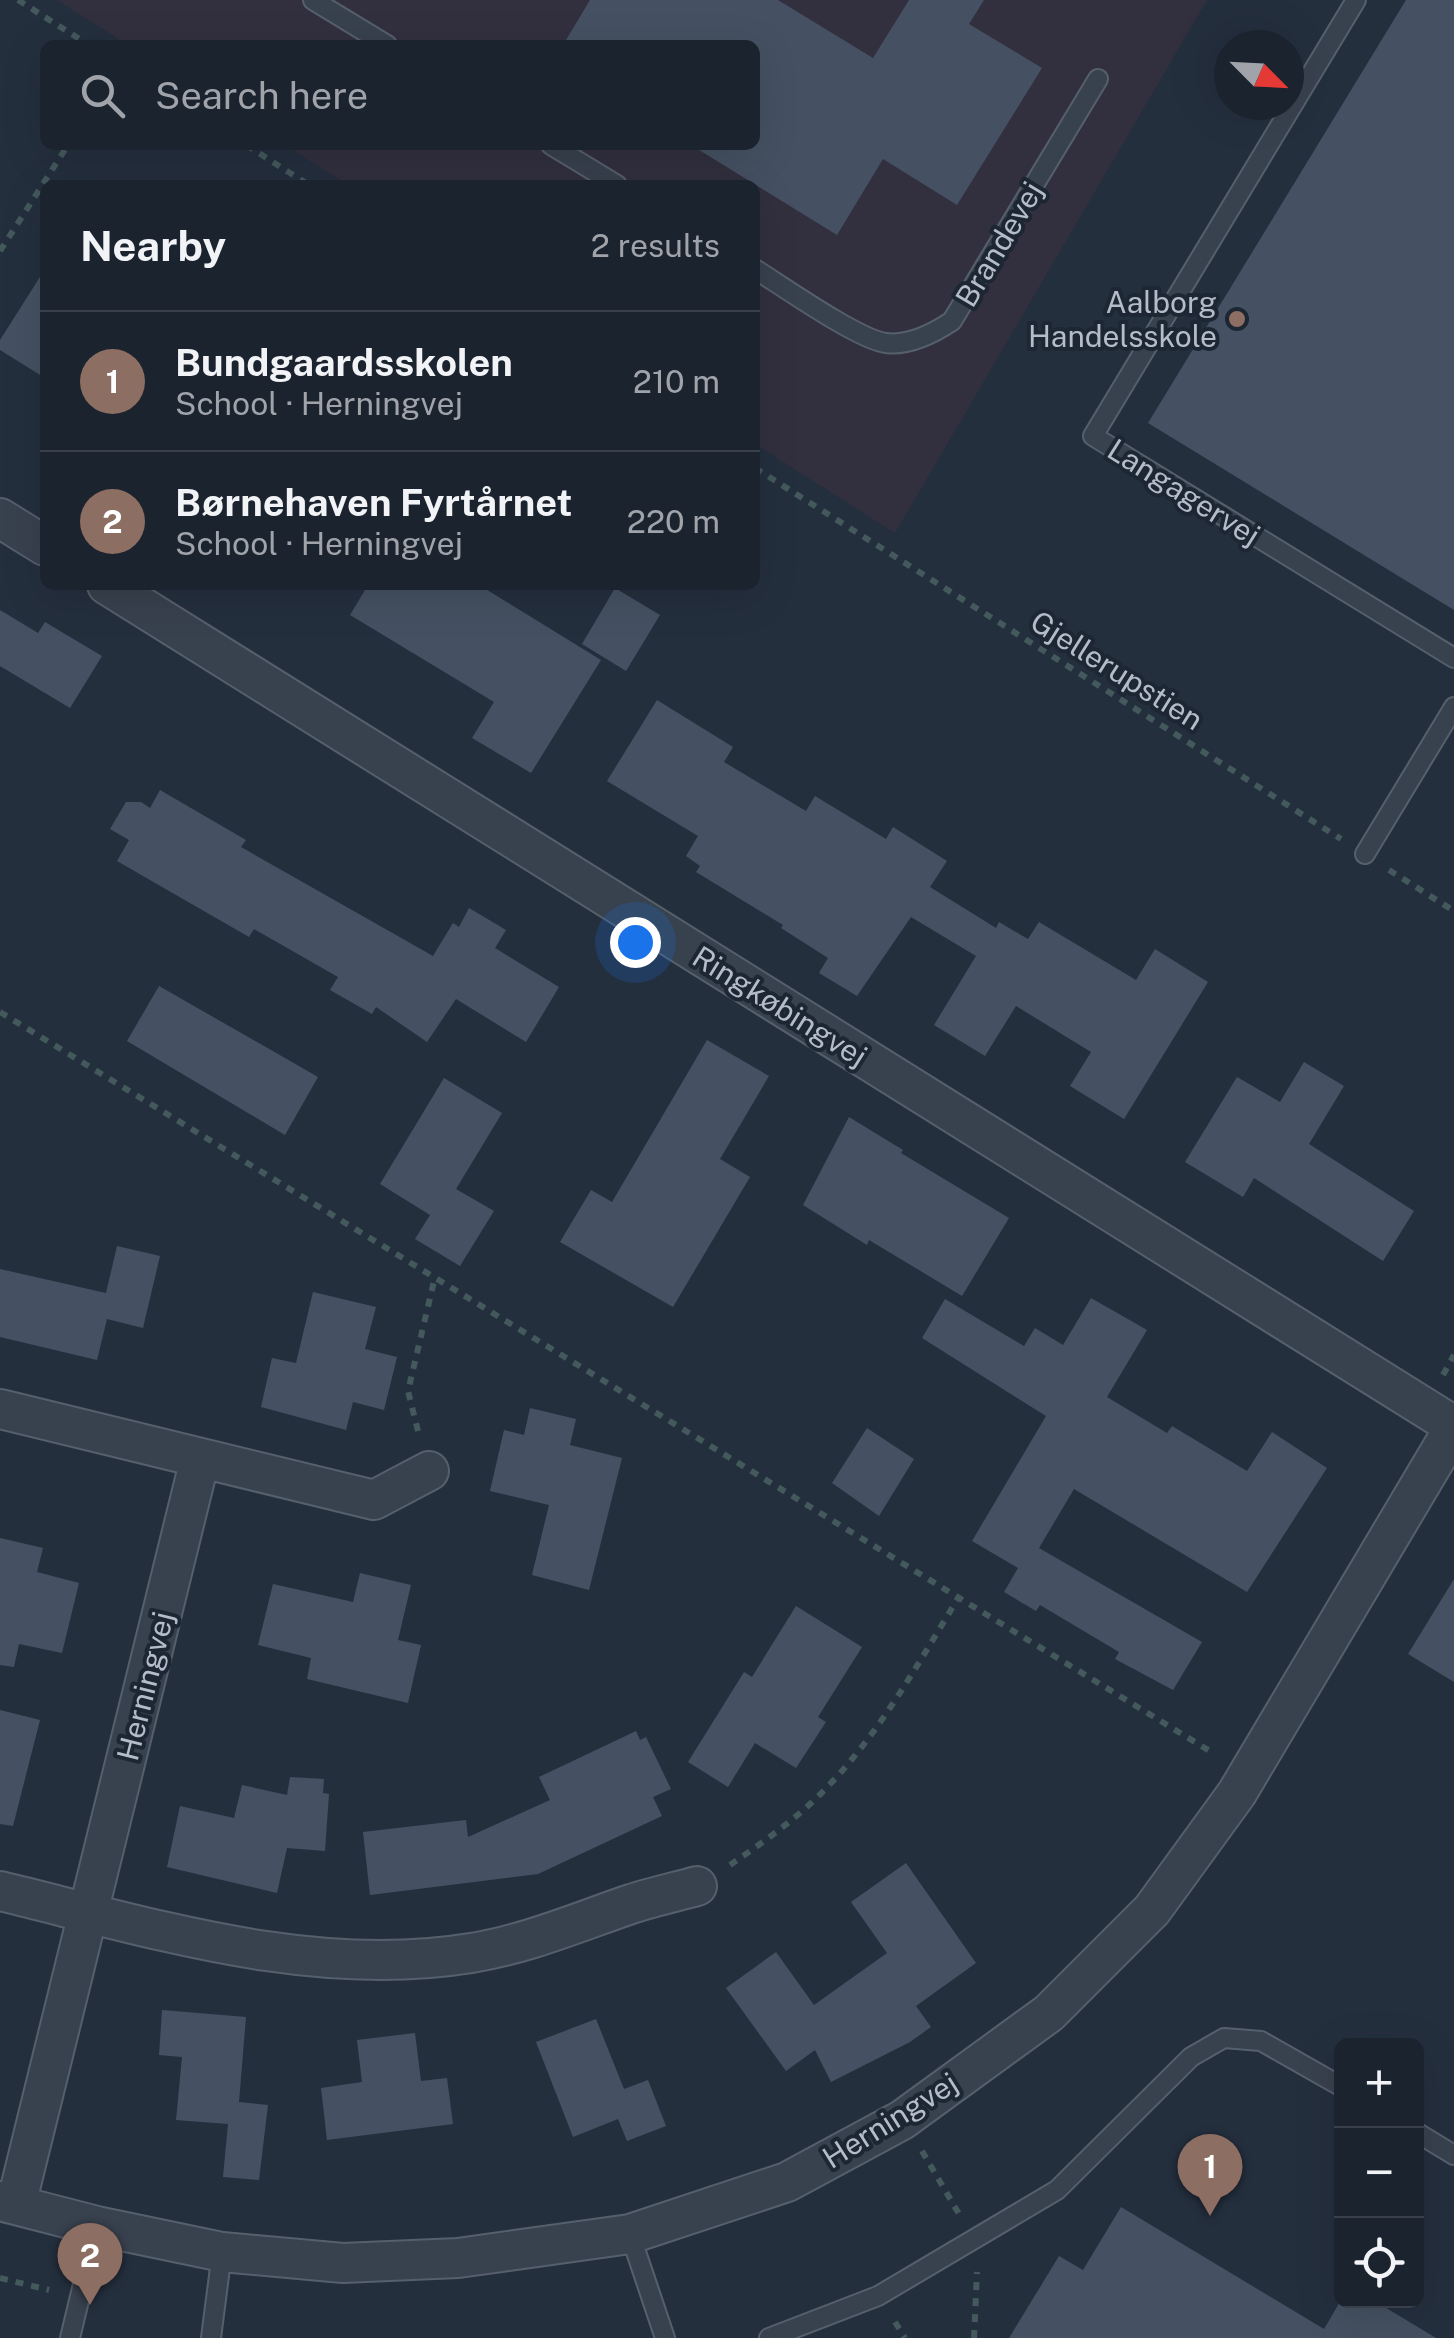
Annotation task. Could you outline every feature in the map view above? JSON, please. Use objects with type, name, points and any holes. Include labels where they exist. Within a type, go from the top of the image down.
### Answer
[{"type":"street","points":[[0,518],[40,543]]},
{"type":"street","name":"Ringkøbingvej","points":[[115,590],[1444,1421]]},
{"type":"street","points":[[0,1408],[374,1500],[429,1471]]},
{"type":"street","name":"Herningvej","points":[[200,1459],[89,1913],[8,2204],[222,2252],[343,2263],[439,2259],[630,2234],[786,2182],[902,2120],[1048,2013],[1152,1910],[1237,1793],[1444,1421]]},
{"type":"street","points":[[0,1891],[227,1944],[298,1956],[384,1960],[471,1953],[554,1932],[633,1903],[697,1886]]},
{"type":"lane","points":[[313,0],[379,40]]},
{"type":"lane","name":"Langagervej","points":[[1356,0],[1093,436],[1454,658]]},
{"type":"lane","name":"Brandevej","points":[[760,272],[858,332],[886,343],[933,334],[952,321],[1098,80]]},
{"type":"lane","points":[[559,150],[609,180]]},
{"type":"lane","points":[[1364,854],[1454,707]]},
{"type":"lane","points":[[769,2338],[878,2296],[1057,2190],[1191,2057],[1224,2038],[1261,2041],[1334,2083]]},
{"type":"lane","points":[[1424,2137],[1454,2155]]},
{"type":"lane","points":[[70,2338],[96,2226]]},
{"type":"lane","points":[[630,2234],[666,2338]]},
{"type":"lane","points":[[211,2338],[222,2252]]},
{"type":"path","points":[[18,0],[80,40]]},
{"type":"path","points":[[46,180],[65,150]]},
{"type":"path","points":[[254,150],[301,180]]},
{"type":"path","points":[[0,251],[40,189]]},
{"type":"path","name":"Gjellerupstien","points":[[760,471],[1454,911]]},
{"type":"path","points":[[0,1012],[1212,1755],[1222,1738]]},
{"type":"path","points":[[429,1471],[408,1391],[435,1277]]},
{"type":"path","points":[[1444,1421],[1454,1355]]},
{"type":"path","points":[[697,1886],[765,1842],[832,1783],[894,1702],[957,1600]]},
{"type":"path","points":[[928,2162],[933,2170]]},
{"type":"path","points":[[0,2278],[80,2297]]},
{"type":"shaded area","points":[[57,0],[1207,0],[895,533],[760,447],[760,180],[340,180],[293,150],[760,150],[760,40],[120,40]]},
{"type":"building","points":[[590,0],[778,0],[873,58],[909,0],[984,0],[969,24],[1042,68],[957,205],[883,159],[837,235],[760,188],[760,180],[748,180],[699,150],[760,150],[760,40],[566,40]]},
{"type":"building","points":[[1406,0],[1454,0],[1454,610],[1148,423]]},
{"type":"building","points":[[40,277],[40,375],[0,350],[0,340]]},
{"type":"building","points":[[365,590],[487,590],[601,660],[531,773],[472,738],[494,702],[350,615]]},
{"type":"building","points":[[614,590],[660,615],[626,671],[582,644]]},
{"type":"building","points":[[0,610],[38,633],[45,622],[102,656],[70,708],[0,666]]},
{"type":"building","points":[[657,700],[733,747],[724,762],[806,811],[815,796],[886,839],[893,827],[947,861],[930,887],[996,928],[999,922],[1028,939],[1039,922],[1136,980],[1155,949],[1208,982],[1124,1119],[1070,1086],[1091,1052],[1016,1006],[985,1056],[934,1025],[976,956],[911,917],[857,996],[819,973],[828,958],[781,928],[783,925],[696,872],[700,866],[686,856],[698,836],[607,781]]},
{"type":"building","points":[[160,790],[246,840],[241,847],[433,956],[453,923],[459,927],[469,908],[506,930],[495,948],[559,987],[526,1042],[456,999],[427,1042],[376,1007],[372,1014],[330,990],[338,977],[254,929],[249,937],[117,861],[129,840],[110,829],[126,802],[141,802],[150,808]]},
{"type":"building","points":[[159,986],[318,1077],[285,1135],[127,1041]]},
{"type":"building","points":[[707,1040],[769,1076],[720,1159],[750,1177],[673,1307],[560,1242],[591,1190],[612,1202]]},
{"type":"building","points":[[1304,1062],[1344,1086],[1309,1144],[1414,1211],[1383,1261],[1254,1178],[1243,1197],[1185,1162],[1237,1077],[1280,1102]]},
{"type":"building","points":[[444,1078],[502,1113],[456,1189],[494,1211],[460,1266],[415,1239],[430,1215],[380,1184]]},
{"type":"building","points":[[849,1117],[1009,1218],[962,1296],[803,1205]]},
{"type":"building","points":[[117,1246],[160,1256],[143,1328],[107,1319],[97,1360],[0,1337],[0,1269],[106,1293]]},
{"type":"building","points":[[313,1292],[376,1307],[365,1349],[397,1357],[384,1410],[353,1402],[346,1430],[261,1407],[272,1358],[296,1363]]},
{"type":"building","points":[[1091,1298],[1147,1330],[1107,1397],[1167,1433],[1172,1426],[1247,1471],[1272,1432],[1327,1468],[1247,1592],[1074,1489],[1039,1548],[1202,1642],[1173,1690],[1115,1659],[1119,1652],[1040,1605],[1036,1611],[1004,1592],[1018,1568],[972,1541],[1046,1416],[922,1338],[945,1299],[1024,1346],[1035,1328],[1063,1345]]},
{"type":"building","points":[[530,1408],[576,1419],[570,1445],[622,1458],[589,1590],[532,1575],[549,1505],[490,1491],[504,1430],[524,1435]]},
{"type":"building","points":[[867,1428],[914,1459],[879,1516],[832,1483]]},
{"type":"building","points":[[0,1538],[43,1548],[37,1572],[79,1583],[62,1653],[19,1644],[14,1667],[0,1665]]},
{"type":"building","points":[[360,1573],[411,1585],[398,1640],[421,1645],[408,1703],[307,1679],[311,1658],[258,1645],[273,1584],[353,1602]]},
{"type":"building","points":[[1454,1579],[1454,1682],[1408,1654]]},
{"type":"building","points":[[796,1606],[862,1647],[818,1717],[826,1722],[796,1768],[755,1743],[728,1787],[688,1762],[744,1672],[752,1677]]},
{"type":"building","points":[[0,1710],[40,1720],[13,1826],[0,1824]]},
{"type":"building","points":[[636,1731],[640,1740],[646,1737],[671,1789],[653,1797],[662,1816],[538,1874],[370,1895],[363,1832],[466,1820],[468,1837],[550,1800],[539,1777]]},
{"type":"building","points":[[290,1777],[324,1779],[323,1793],[329,1794],[325,1851],[287,1848],[277,1893],[167,1867],[180,1806],[234,1818],[242,1785],[287,1795]]},
{"type":"building","points":[[906,1863],[976,1963],[916,2006],[931,2027],[910,2042],[831,2082],[815,2050],[786,2071],[726,1988],[776,1952],[814,2005],[887,1953],[851,1902]]},
{"type":"building","points":[[162,2010],[246,2017],[239,2102],[268,2105],[259,2180],[223,2177],[228,2124],[176,2120],[182,2057],[159,2055]]},
{"type":"building","points":[[596,2019],[624,2089],[648,2080],[666,2126],[627,2141],[618,2119],[573,2137],[536,2042]]},
{"type":"building","points":[[415,2033],[421,2081],[447,2078],[453,2124],[327,2140],[321,2088],[362,2082],[357,2040]]},
{"type":"building","points":[[1121,2207],[1324,2329],[1336,2308],[1386,2308],[1436,2338],[1009,2338],[1059,2256],[1083,2270]]},
{"type":"place","name":"Aalborg Handelsskole","points":[[1237,319]]},
{"type":"place","name":"Bundgaardsskolen","points":[[1210,2216]]},
{"type":"place","name":"Børnehaven Fyrtårnet","points":[[90,2305]]}]
